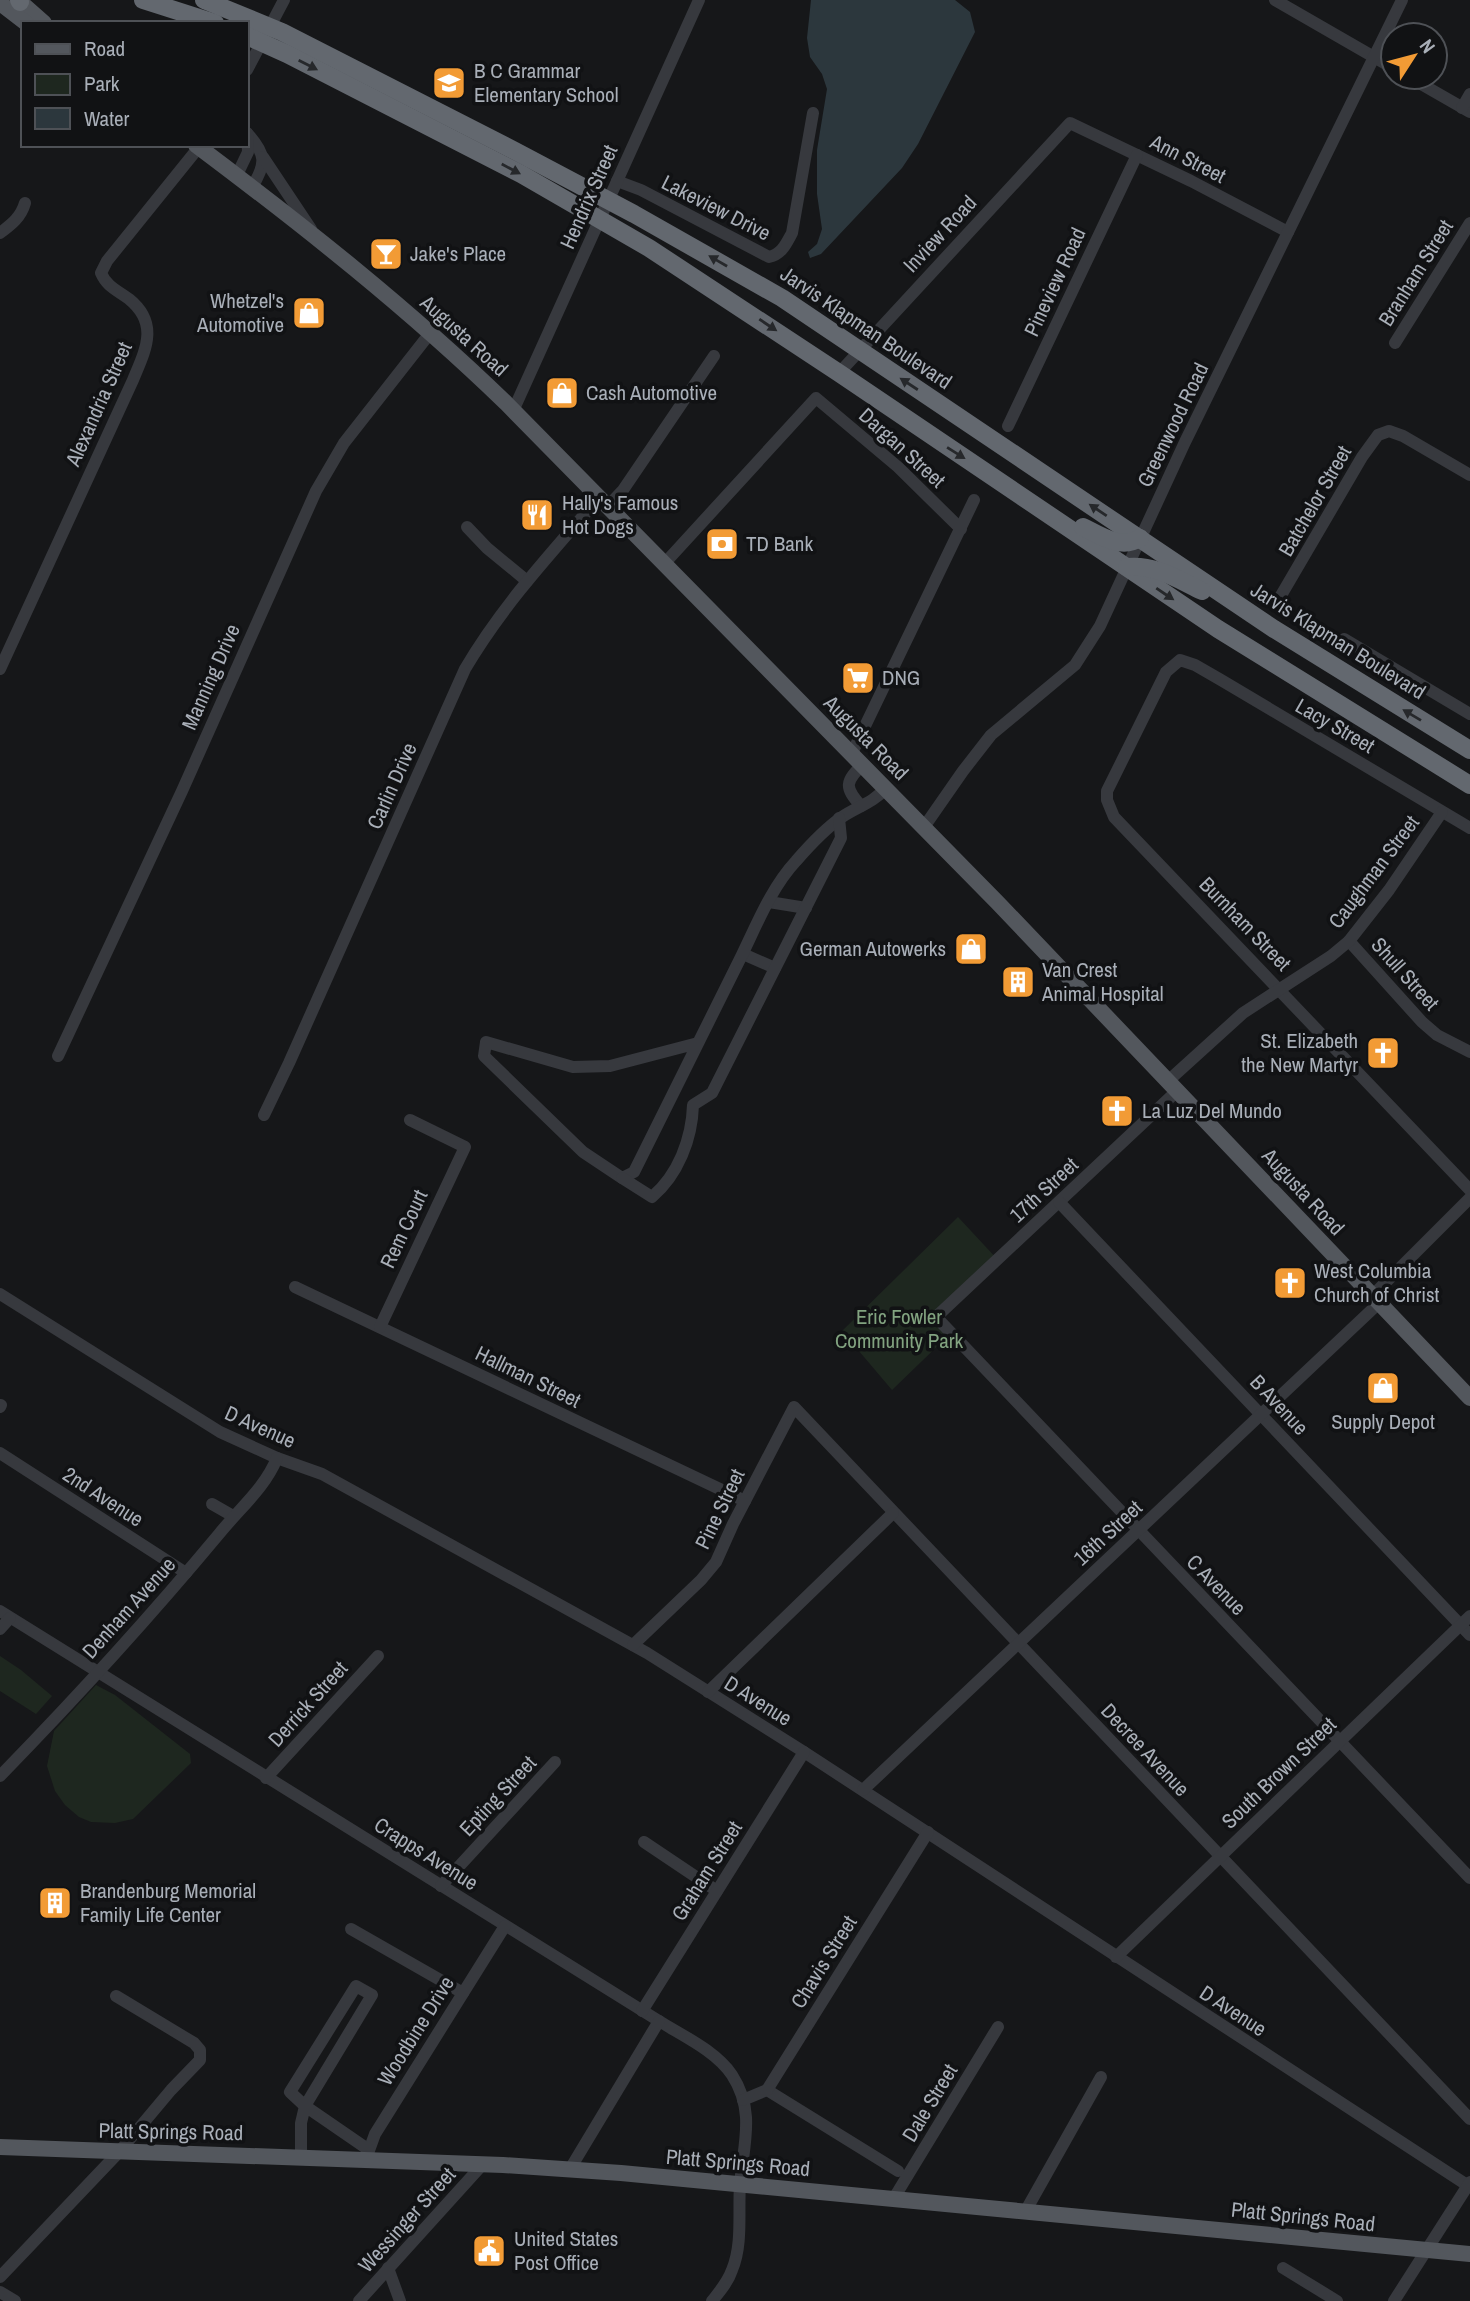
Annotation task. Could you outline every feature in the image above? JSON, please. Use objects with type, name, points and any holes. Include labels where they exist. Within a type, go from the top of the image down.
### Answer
[{"type":"highway","points":[[143,0],[209,21]]},
{"type":"highway","name":"Jarvis Klapman Boulevard","points":[[204,0],[237,21]]},
{"type":"highway","name":"Jarvis Klapman Boulevard","points":[[259,35],[608,200],[782,298],[1255,617],[1470,750]]},
{"type":"highway","name":"Jarvis Klapman Boulevard","points":[[259,35],[489,157],[660,255],[1294,678],[1470,785]]},
{"type":"highway","points":[[1021,496],[1118,543],[1129,543],[1140,538]]},
{"type":"highway","points":[[1127,567],[1148,567],[1163,572],[1255,617]]},
{"type":"main road","points":[[10,3],[24,21]]},
{"type":"main road","points":[[10,3],[41,21]]},
{"type":"main road","name":"Augusta Road","points":[[199,147],[373,282],[513,411],[924,827],[1470,1398]]},
{"type":"main road","name":"Platt Springs Road","points":[[0,2147],[301,2157],[367,2155],[570,2169],[1470,2254]]},
{"type":"street","points":[[248,68],[259,35],[284,0]]},
{"type":"street","name":"Hendrix Street","points":[[513,411],[699,0]]},
{"type":"street","points":[[1275,0],[1379,60]]},
{"type":"street","name":"Greenwood Road","points":[[924,827],[991,735],[1075,665],[1100,626],[1140,538],[1402,0]]},
{"type":"street","points":[[1433,91],[1466,110],[1470,94]]},
{"type":"street","name":"Lakeview Drive","points":[[617,181],[640,190],[769,257],[777,255],[792,233],[813,113]]},
{"type":"street","name":"Ann Street","points":[[1070,123],[1288,232]]},
{"type":"street","name":"Inview Road","points":[[839,373],[1070,123]]},
{"type":"street","points":[[248,134],[319,241]]},
{"type":"street","name":"Alexandria Street","points":[[0,669],[133,380],[146,346],[148,328],[145,320],[135,304],[105,283],[101,273],[107,261],[197,147]]},
{"type":"street","points":[[237,176],[248,147]]},
{"type":"street","name":"Pineview Road","points":[[1008,426],[1137,155]]},
{"type":"street","points":[[252,187],[262,170],[263,157]]},
{"type":"street","points":[[0,233],[16,221],[25,202]]},
{"type":"street","name":"Branham Street","points":[[1395,343],[1470,223]]},
{"type":"street","name":"Manning Drive","points":[[58,1056],[182,791],[316,491],[344,443],[430,332]]},
{"type":"street","points":[[603,503],[623,490],[713,356]]},
{"type":"street","name":"Dargan Street","points":[[664,564],[816,398],[898,467],[961,529]]},
{"type":"street","name":"Batchelor Street","points":[[1276,604],[1362,457],[1378,435],[1389,431],[1404,436],[1470,475]]},
{"type":"street","points":[[861,806],[851,795],[849,779],[974,500]]},
{"type":"street","name":"Carlin Drive","points":[[264,1115],[465,669],[484,636],[527,581],[603,503]]},
{"type":"street","points":[[467,527],[487,548],[527,581]]},
{"type":"street","points":[[1344,639],[1470,714]]},
{"type":"street","name":"Lacy Street","points":[[1180,660],[1221,680],[1470,828]]},
{"type":"street","name":"Burnham Street","points":[[1180,660],[1166,672],[1110,783],[1107,791],[1109,809],[1470,1190]]},
{"type":"street","points":[[622,1178],[634,1172],[769,902],[794,862],[839,818],[877,799],[886,788]]},
{"type":"street","name":"Caughman Street","points":[[1172,1086],[1234,1021],[1331,956],[1349,940],[1389,890],[1442,812]]},
{"type":"street","points":[[693,1105],[712,1093],[841,838],[839,818]]},
{"type":"street","points":[[769,902],[806,908]]},
{"type":"street","name":"Shull Street","points":[[1349,940],[1430,1029],[1470,1052]]},
{"type":"street","points":[[743,954],[775,968]]},
{"type":"street","points":[[693,1105],[692,1122],[684,1152],[663,1188],[652,1197],[583,1152],[484,1056],[486,1042],[573,1068],[610,1066],[698,1043]]},
{"type":"street","name":"17th Street","points":[[936,1317],[1059,1202],[1172,1086]]},
{"type":"street","points":[[673,1094],[693,1105]]},
{"type":"street","name":"Rem Court","points":[[380,1327],[465,1147],[410,1120]]},
{"type":"street","name":"16th Street","points":[[863,1790],[1262,1414],[1376,1300],[1470,1198]]},
{"type":"street","name":"B Avenue","points":[[1059,1202],[1465,1620],[1470,1635]]},
{"type":"street","name":"Hallman Street","points":[[295,1287],[745,1502]]},
{"type":"street","name":"D Avenue","points":[[0,1294],[198,1419],[277,1458],[322,1474],[633,1645],[863,1790],[1469,2185]]},
{"type":"street","name":"C Avenue","points":[[936,1317],[1470,1878]]},
{"type":"street","name":"Pine Street","points":[[633,1645],[710,1571],[794,1407]]},
{"type":"street","name":"Decree Avenue","points":[[794,1407],[1470,2119]]},
{"type":"street","name":"2nd Avenue","points":[[0,1453],[186,1573]]},
{"type":"street","name":"Denham Avenue","points":[[0,1776],[98,1672],[268,1479],[277,1458]]},
{"type":"street","points":[[212,1504],[233,1516]]},
{"type":"street","points":[[708,1692],[894,1513]]},
{"type":"street","points":[[0,1629],[5,1614]]},
{"type":"street","name":"Crapps Avenue","points":[[5,1614],[659,2021],[725,2066],[743,2100],[747,2117],[747,2142],[740,2184],[740,2217],[733,2268],[726,2283],[712,2301]]},
{"type":"street","name":"South Brown Street","points":[[1116,1957],[1465,1620]]},
{"type":"street","name":"Derrick Street","points":[[266,1778],[378,1656]]},
{"type":"street","name":"Graham Street","points":[[642,2011],[804,1752]]},
{"type":"street","name":"Epting Street","points":[[441,1886],[555,1762]]},
{"type":"street","name":"Chavis Street","points":[[767,2090],[928,1832]]},
{"type":"street","points":[[644,1842],[717,1891]]},
{"type":"street","name":"Woodbine Drive","points":[[367,2155],[375,2134],[505,1926]]},
{"type":"street","points":[[351,1928],[463,1993]]},
{"type":"street","points":[[301,2157],[301,2123],[305,2106],[372,1995],[356,1986],[290,2092],[305,2106],[367,2155]]},
{"type":"street","points":[[0,2277],[119,2152],[200,2060],[201,2050],[194,2043],[116,1996]]},
{"type":"street","points":[[570,2169],[659,2021]]},
{"type":"street","name":"Dale Street","points":[[894,2198],[999,2027]]},
{"type":"street","points":[[1025,2212],[1101,2077]]},
{"type":"street","points":[[743,2100],[767,2090],[898,2171]]},
{"type":"street","name":"Wessinger Street","points":[[359,2301],[483,2164]]},
{"type":"street","points":[[1394,2301],[1469,2185]]},
{"type":"street","points":[[1283,2268],[1337,2301]]},
{"type":"street","points":[[388,2269],[400,2301]]},
{"type":"street","points":[[0,2292],[15,2301]]},
{"type":"green space","name":"Eric Fowler Community Park","points":[[958,1217],[998,1260],[937,1317],[951,1333],[892,1390],[842,1331]]},
{"type":"green space","points":[[0,1656],[52,1696],[36,1714],[0,1691]]},
{"type":"green space","points":[[96,1685],[115,1695],[190,1754],[191,1763],[133,1819],[115,1823],[91,1822],[79,1817],[65,1805],[55,1791],[47,1766],[54,1731]]},
{"type":"water","points":[[811,0],[955,0],[970,12],[975,32],[918,144],[902,168],[821,254],[810,258],[808,252],[817,244],[822,229],[817,194],[817,150],[827,89],[822,74],[810,57],[807,38]]},
{"type":"place","name":"B C Grammar Elementary School","points":[[449,83]]},
{"type":"place","name":"Jake's Place","points":[[386,254]]},
{"type":"place","name":"Whetzel's Automotive","points":[[309,313]]},
{"type":"place","name":"Cash Automotive","points":[[562,393]]},
{"type":"place","name":"Hally's Famous Hot Dogs","points":[[537,515]]},
{"type":"place","name":"TD Bank","points":[[722,544]]},
{"type":"place","name":"DNG","points":[[858,678]]},
{"type":"place","name":"German Autowerks","points":[[971,949]]},
{"type":"place","name":"Van Crest Animal Hospital","points":[[1018,982]]},
{"type":"place","name":"St. Elizabeth the New Martyr","points":[[1383,1053]]},
{"type":"place","name":"La Luz Del Mundo","points":[[1117,1111]]},
{"type":"place","name":"West Columbia Church of Christ","points":[[1290,1283]]},
{"type":"place","name":"Supply Depot","points":[[1383,1388]]},
{"type":"place","name":"Brandenburg Memorial Family Life Center","points":[[55,1903]]},
{"type":"place","name":"United States Post Office","points":[[489,2251]]}]
